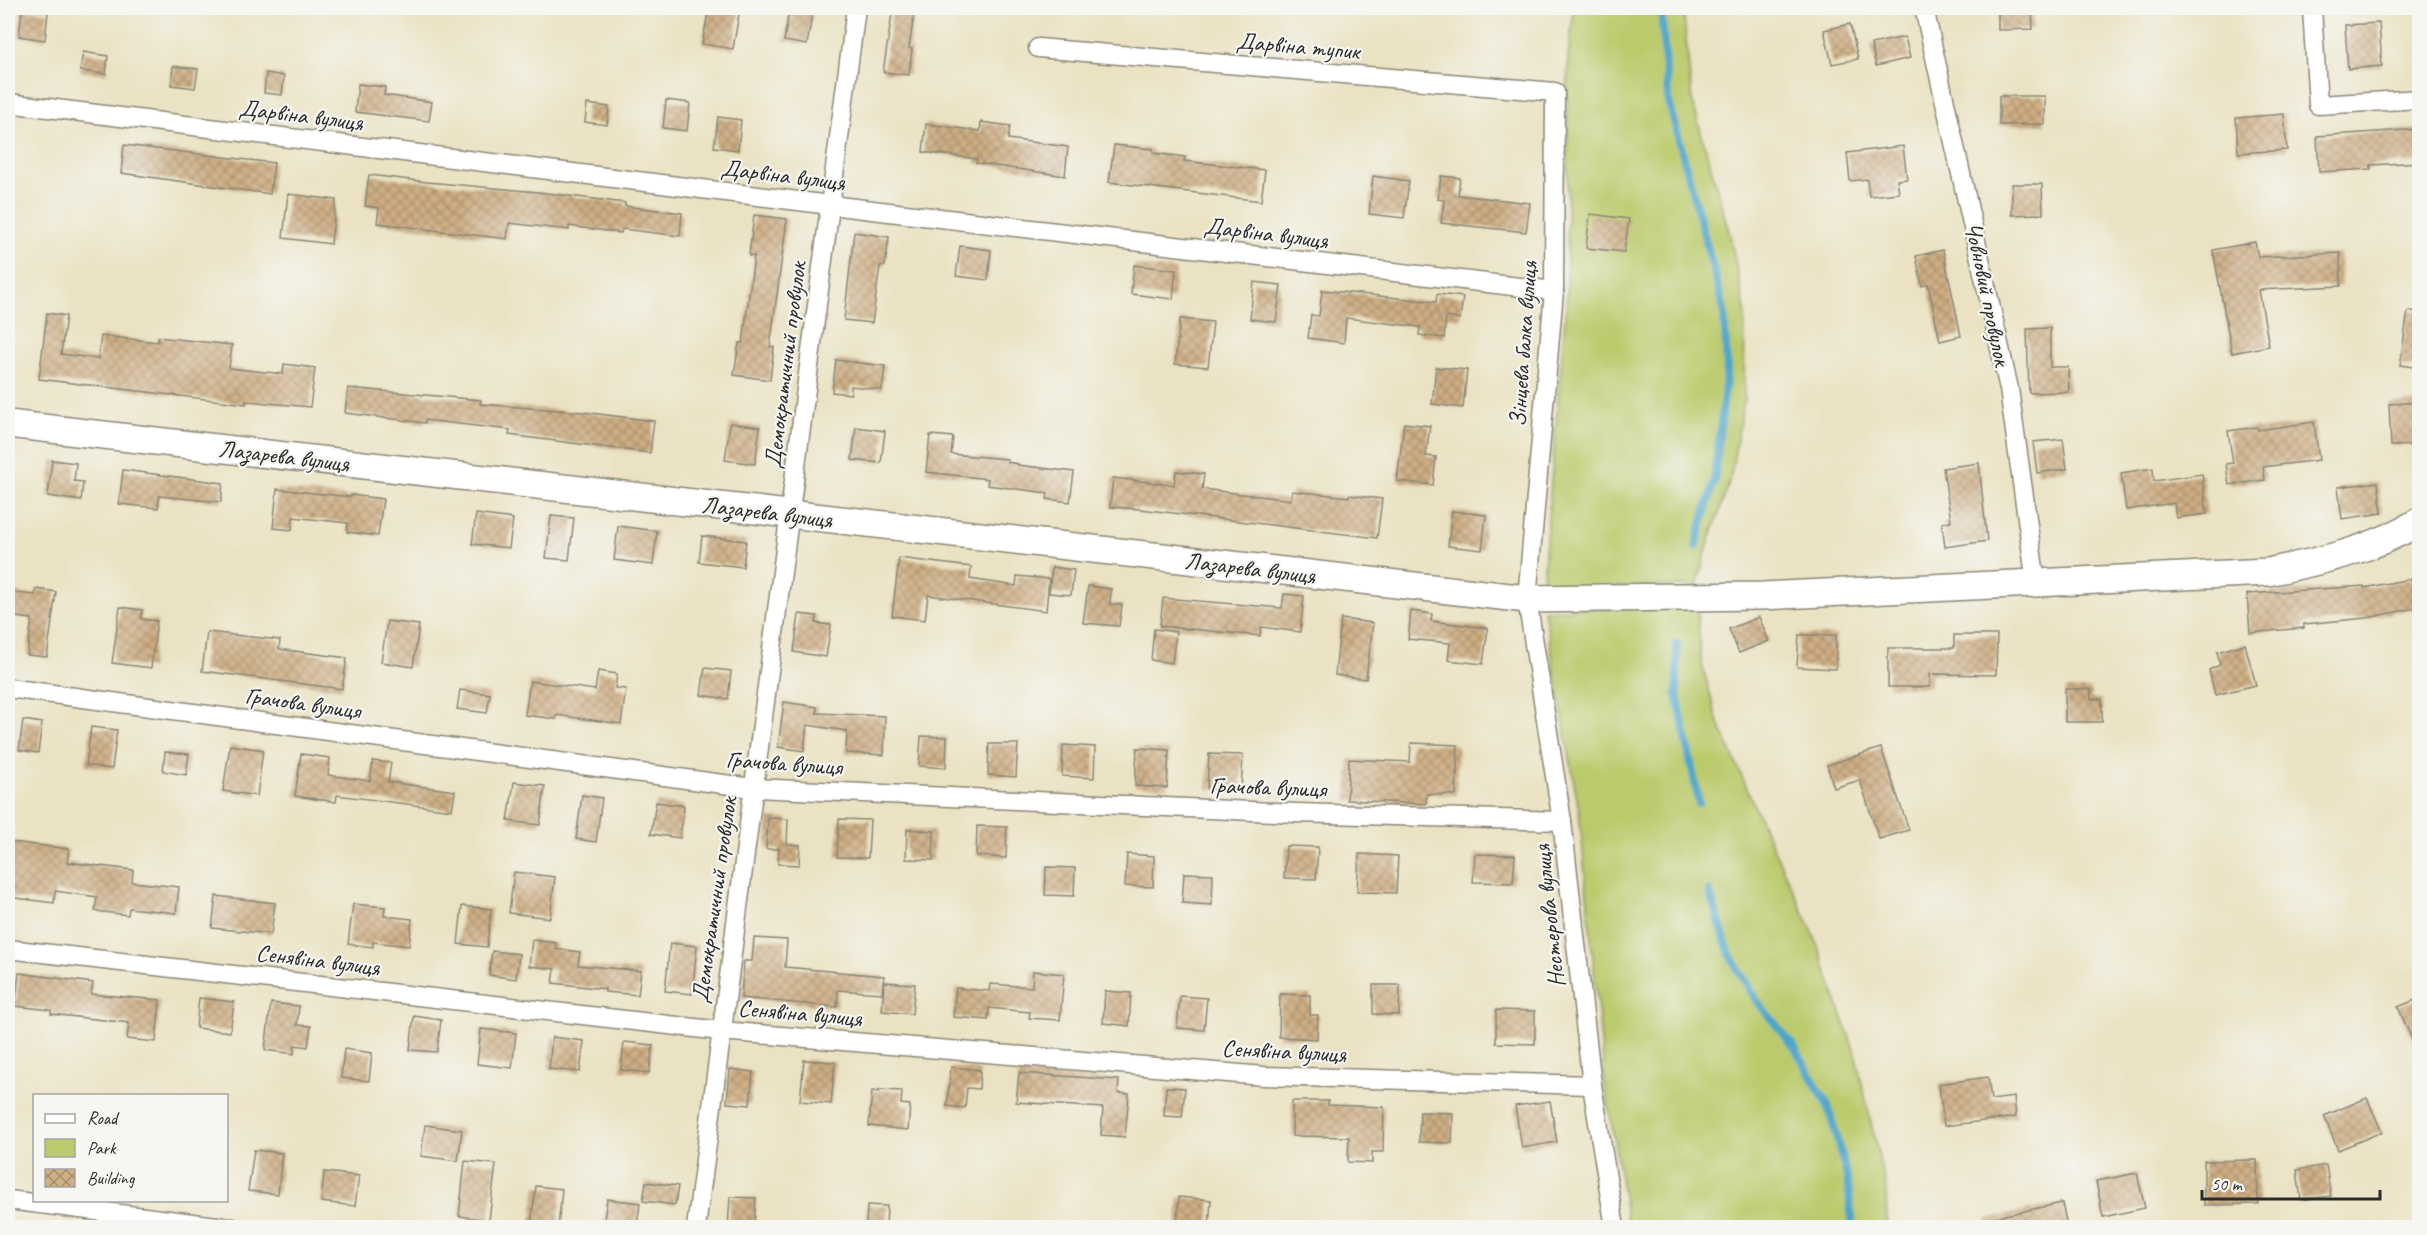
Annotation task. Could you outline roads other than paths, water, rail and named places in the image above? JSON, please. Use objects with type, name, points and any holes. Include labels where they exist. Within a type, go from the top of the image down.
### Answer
[{"type":"street","name":"Демократичний провулок","points":[[696,1227],[856,8]]},
{"type":"street","name":"Човновий провулок","points":[[1924,8],[2009,389],[2036,583]]},
{"type":"street","points":[[2312,8],[2318,105],[2420,99]]},
{"type":"street","name":"Дарвіна тупик","points":[[1038,48],[1555,92]]},
{"type":"street","name":"Зінцева балка вулиця","points":[[1527,599],[1554,291],[1555,92]]},
{"type":"street","name":"Дарвіна вулиця","points":[[8,103],[830,206],[1554,291]]},
{"type":"street","name":"Лазарева вулиця","points":[[8,424],[1527,599]]},
{"type":"street","points":[[1527,599],[1762,596],[2268,572],[2337,557],[2403,531],[2420,521]]},
{"type":"street","name":"Нестерова вулиця","points":[[1527,599],[1562,821],[1592,1085],[1615,1227]]},
{"type":"street","name":"Грачова вулиця","points":[[8,688],[753,788],[1289,812],[1562,821]]},
{"type":"street","name":"Сенявіна вулиця","points":[[8,949],[721,1031],[1264,1076],[1592,1085]]},
{"type":"street","points":[[8,1200],[136,1222],[232,1227]]},
{"type":"waterway","points":[[1661,8],[1668,98],[1724,310],[1727,369],[1714,481],[1696,546]]},
{"type":"waterway","points":[[1677,644],[1677,694],[1699,803]]},
{"type":"waterway","points":[[1709,891],[1730,955],[1756,1000],[1795,1048],[1828,1106],[1847,1177],[1853,1228]]}]
